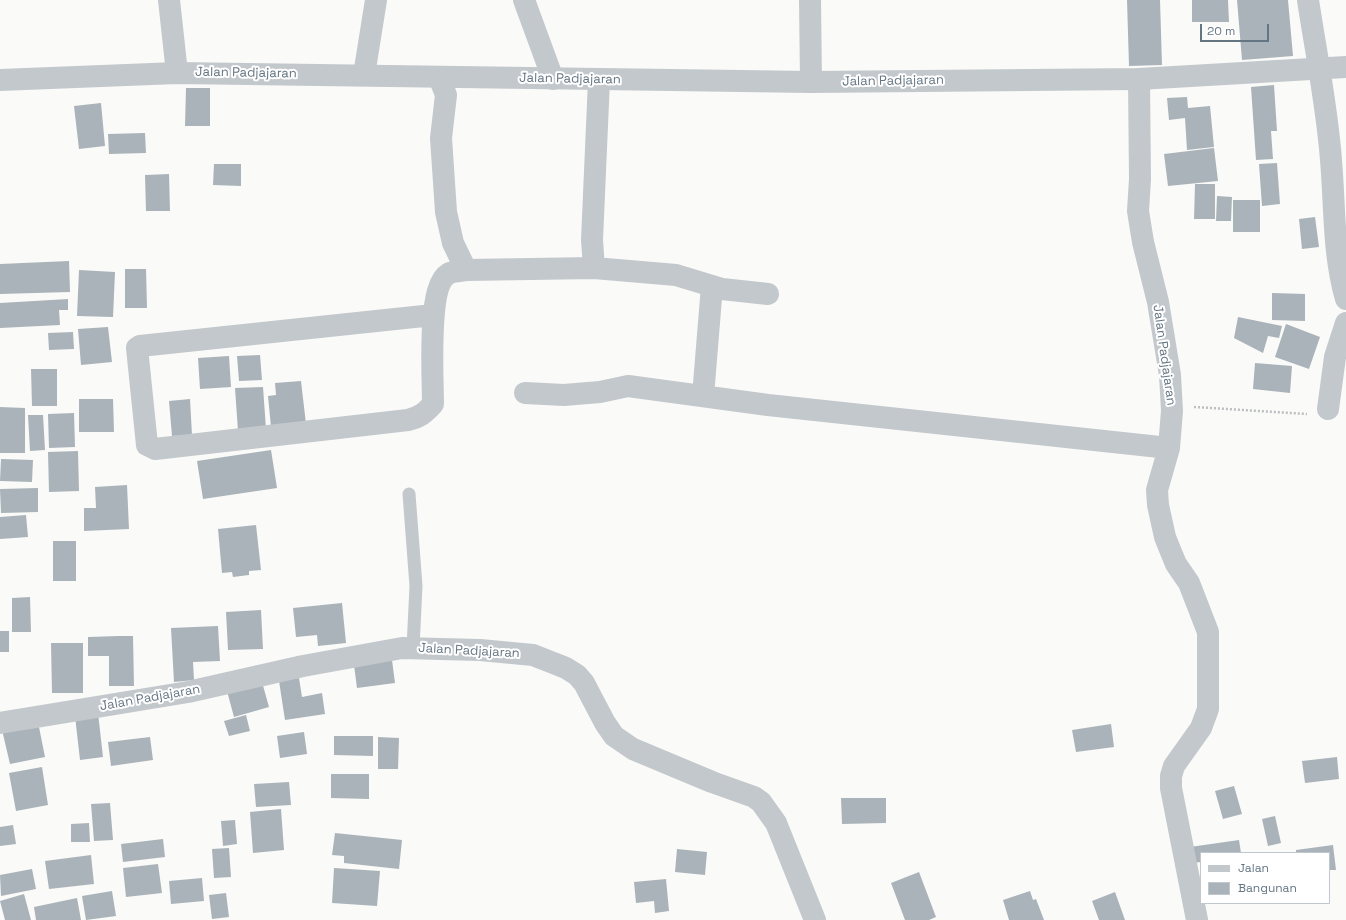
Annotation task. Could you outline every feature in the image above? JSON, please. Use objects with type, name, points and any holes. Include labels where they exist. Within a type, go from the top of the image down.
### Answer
[{"type":"street","points":[[169,0],[177,72]]},
{"type":"street","points":[[364,75],[376,0]]},
{"type":"street","points":[[524,0],[553,79]]},
{"type":"street","points":[[810,0],[811,82]]},
{"type":"street","points":[[1308,0],[1331,159],[1338,259],[1346,299]]},
{"type":"street","name":"Jalan Padjajaran","points":[[0,80],[177,72],[599,80],[811,82],[1139,79],[1346,67]]},
{"type":"street","points":[[439,77],[446,95],[441,138],[446,212],[453,243],[466,270]]},
{"type":"street","name":"Jalan Padjajaran","points":[[1139,79],[1140,179],[1138,212],[1142,242],[1158,302],[1170,375],[1172,405],[1169,448],[1157,490],[1158,505],[1165,536],[1171,552],[1176,564],[1189,582],[1208,632],[1208,709],[1201,728],[1174,766],[1171,776],[1171,788],[1197,920]]},
{"type":"street","points":[[594,268],[592,240],[599,80]]},
{"type":"street","points":[[433,315],[140,346],[137,348],[147,445],[155,449],[418,418],[433,404],[433,315],[437,290],[443,278],[448,273],[466,270],[594,268],[676,275],[722,290],[768,294]]},
{"type":"street","points":[[703,396],[712,286]]},
{"type":"street","points":[[1328,408],[1335,357],[1346,322]]},
{"type":"street","points":[[525,393],[564,395],[600,392],[628,386],[703,396],[1169,448]]},
{"type":"street","name":"Jalan Padjajaran","points":[[0,723],[174,695],[303,666],[402,648],[480,650],[533,655],[566,668],[578,675],[614,736],[633,749],[712,782],[754,797],[761,802],[776,823],[815,920]]},
{"type":"lane","points":[[409,494],[416,586],[413,648]]},
{"type":"path","points":[[1172,405],[1322,415],[1328,408]]},
{"type":"building","points":[[1127,0],[1160,0],[1162,65],[1129,66]]},
{"type":"building","points":[[1192,0],[1228,0],[1229,22],[1192,22]]},
{"type":"building","points":[[1237,0],[1288,0],[1293,56],[1242,60]]},
{"type":"building","points":[[1274,85],[1277,131],[1271,131],[1273,159],[1256,160],[1251,87]]},
{"type":"building","points":[[186,88],[210,88],[210,126],[185,126]]},
{"type":"building","points":[[1187,97],[1188,108],[1210,106],[1214,147],[1187,150],[1185,118],[1169,120],[1167,98]]},
{"type":"building","points":[[101,103],[105,146],[79,149],[74,106]]},
{"type":"building","points":[[145,133],[146,153],[109,154],[108,134]]},
{"type":"building","points":[[1214,148],[1218,181],[1168,186],[1164,154]]},
{"type":"building","points":[[1277,163],[1280,204],[1262,206],[1259,164]]},
{"type":"building","points":[[214,164],[241,164],[241,186],[213,185]]},
{"type":"building","points":[[169,174],[170,211],[146,211],[145,175]]},
{"type":"building","points":[[1195,184],[1215,184],[1215,219],[1194,219]]},
{"type":"building","points":[[1217,196],[1232,197],[1231,221],[1216,221]]},
{"type":"building","points":[[1233,200],[1260,200],[1260,232],[1233,232]]},
{"type":"building","points":[[1315,217],[1319,247],[1302,249],[1299,219]]},
{"type":"building","points":[[69,261],[70,292],[0,294],[0,264]]},
{"type":"building","points":[[125,269],[146,269],[147,308],[125,308]]},
{"type":"building","points":[[79,270],[115,272],[113,317],[77,316]]},
{"type":"building","points":[[1272,293],[1305,294],[1305,321],[1272,320]]},
{"type":"building","points":[[68,299],[68,310],[59,310],[60,325],[0,328],[0,303]]},
{"type":"building","points":[[1238,317],[1282,326],[1279,338],[1268,336],[1263,353],[1234,338]]},
{"type":"building","points":[[1286,324],[1320,337],[1309,369],[1275,357]]},
{"type":"building","points":[[108,327],[112,362],[81,365],[78,329]]},
{"type":"building","points":[[73,332],[74,349],[49,350],[48,333]]},
{"type":"building","points":[[260,355],[262,380],[239,381],[237,356]]},
{"type":"building","points":[[229,356],[231,387],[200,389],[198,358]]},
{"type":"building","points":[[1255,363],[1292,366],[1290,393],[1253,389]]},
{"type":"building","points":[[31,369],[57,369],[57,406],[32,406]]},
{"type":"building","points":[[301,381],[306,424],[271,427],[268,396],[276,395],[275,383]]},
{"type":"building","points":[[263,387],[266,429],[238,431],[235,388]]},
{"type":"building","points":[[79,399],[113,399],[114,432],[79,432]]},
{"type":"building","points":[[190,399],[192,435],[172,436],[169,401]]},
{"type":"building","points":[[0,407],[25,408],[25,453],[0,453]]},
{"type":"building","points":[[74,413],[75,447],[49,448],[48,414]]},
{"type":"building","points":[[28,415],[43,415],[45,450],[30,451]]},
{"type":"building","points":[[271,450],[277,488],[203,499],[197,461]]},
{"type":"building","points":[[78,451],[79,491],[49,492],[48,452]]},
{"type":"building","points":[[1,459],[33,460],[32,482],[0,481]]},
{"type":"building","points":[[127,485],[129,529],[84,531],[84,508],[96,508],[95,487]]},
{"type":"building","points":[[38,488],[38,512],[1,513],[0,489]]},
{"type":"building","points":[[26,515],[28,537],[0,539],[0,517]]},
{"type":"building","points":[[256,525],[261,570],[249,571],[249,575],[233,577],[232,572],[222,573],[218,529]]},
{"type":"building","points":[[53,541],[76,541],[76,581],[53,581]]},
{"type":"building","points":[[30,597],[31,632],[12,632],[12,598]]},
{"type":"building","points":[[342,603],[346,643],[318,646],[317,635],[296,637],[293,608]]},
{"type":"building","points":[[261,610],[263,649],[228,650],[226,612]]},
{"type":"building","points":[[218,626],[220,661],[193,662],[194,680],[174,682],[171,628]]},
{"type":"building","points":[[0,631],[9,631],[9,652],[0,652]]},
{"type":"building","points":[[133,636],[134,686],[109,686],[109,656],[88,656],[88,637]]},
{"type":"building","points":[[51,643],[83,643],[83,693],[52,693]]},
{"type":"building","points":[[392,660],[395,683],[357,688],[354,665]]},
{"type":"building","points":[[299,678],[302,697],[322,693],[325,714],[285,720],[279,681]]},
{"type":"building","points":[[262,682],[269,707],[234,717],[227,691]]},
{"type":"building","points":[[98,713],[103,757],[80,760],[75,716]]},
{"type":"building","points":[[246,715],[250,731],[229,736],[224,721]]},
{"type":"building","points":[[38,722],[45,757],[10,764],[2,730]]},
{"type":"building","points":[[1111,724],[1114,747],[1076,752],[1072,730]]},
{"type":"building","points":[[304,732],[307,754],[280,758],[277,736]]},
{"type":"building","points":[[334,736],[373,736],[373,756],[334,755]]},
{"type":"building","points":[[150,737],[153,760],[111,766],[108,742]]},
{"type":"building","points":[[378,737],[399,738],[398,769],[378,769]]},
{"type":"building","points":[[1337,757],[1339,779],[1305,783],[1302,761]]},
{"type":"building","points":[[42,767],[48,805],[16,811],[9,773]]},
{"type":"building","points":[[331,774],[369,774],[369,799],[331,798]]},
{"type":"building","points":[[289,782],[291,805],[256,807],[254,784]]},
{"type":"building","points":[[1234,786],[1242,814],[1223,819],[1215,791]]},
{"type":"building","points":[[841,798],[886,798],[886,823],[842,824]]},
{"type":"building","points":[[110,803],[113,840],[94,841],[91,804]]},
{"type":"building","points":[[281,809],[284,850],[253,853],[250,812]]},
{"type":"building","points":[[1275,816],[1281,843],[1268,846],[1262,819]]},
{"type":"building","points":[[235,820],[237,844],[223,846],[221,821]]},
{"type":"building","points":[[89,823],[90,842],[71,842],[71,824]]},
{"type":"building","points":[[13,825],[16,844],[0,846],[0,827]]},
{"type":"building","points":[[335,833],[402,840],[399,869],[344,863],[344,856],[332,855]]},
{"type":"building","points":[[163,839],[165,857],[123,862],[121,844]]},
{"type":"building","points":[[1239,840],[1241,852],[1200,852],[1200,862],[1193,863],[1190,847]]},
{"type":"building","points":[[1333,845],[1336,870],[1330,870],[1330,852],[1296,852],[1296,850]]},
{"type":"building","points":[[229,848],[231,877],[214,878],[212,849]]},
{"type":"building","points":[[677,849],[707,852],[705,875],[675,872]]},
{"type":"building","points":[[91,855],[94,884],[49,889],[45,861]]},
{"type":"building","points":[[158,864],[162,893],[126,897],[123,868]]},
{"type":"building","points":[[334,868],[380,871],[377,906],[332,903]]},
{"type":"building","points":[[32,869],[36,889],[1,896],[0,875]]},
{"type":"building","points":[[919,872],[936,917],[929,920],[905,920],[891,883]]},
{"type":"building","points":[[202,878],[204,901],[171,904],[169,881]]},
{"type":"building","points":[[666,879],[669,911],[655,913],[654,901],[636,903],[634,882]]},
{"type":"building","points":[[112,891],[116,916],[86,920],[82,896]]},
{"type":"building","points":[[1030,891],[1033,900],[1036,899],[1044,920],[1009,920],[1003,900]]},
{"type":"building","points":[[1115,892],[1125,920],[1099,920],[1092,901]]},
{"type":"building","points":[[226,893],[229,917],[212,919],[209,895]]},
{"type":"building","points":[[24,894],[31,920],[5,920],[0,901]]},
{"type":"building","points":[[77,898],[81,920],[36,920],[34,907]]}]
